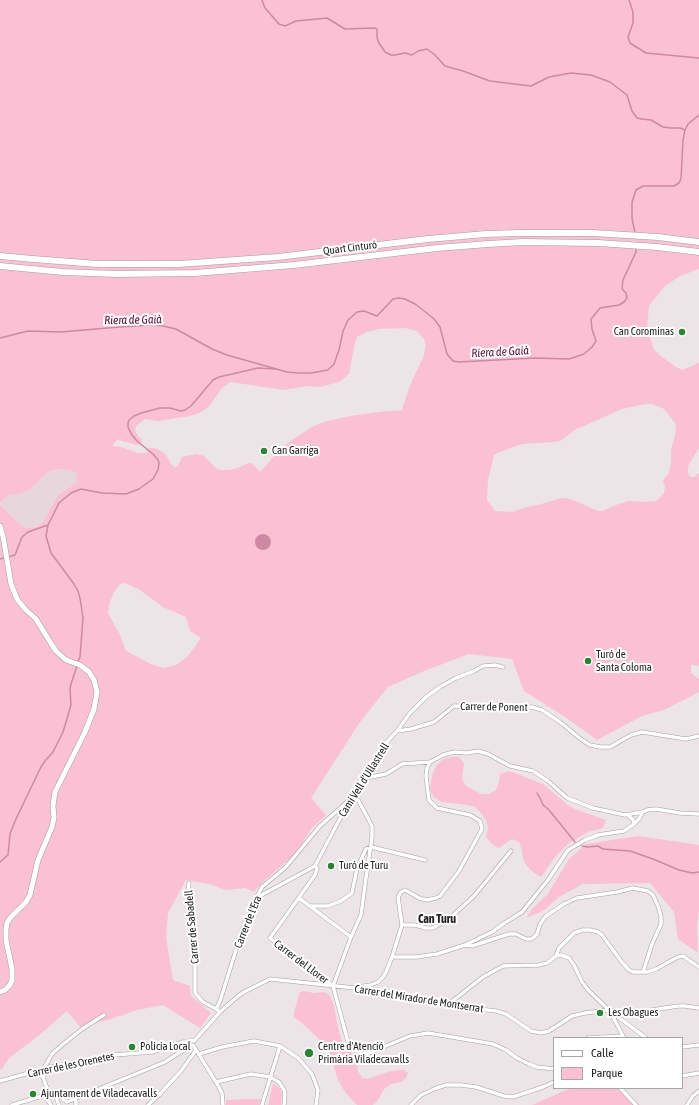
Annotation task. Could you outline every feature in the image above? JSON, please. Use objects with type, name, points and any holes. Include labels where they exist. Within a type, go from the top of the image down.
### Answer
[{"type":"highway","name":"Quart Cinturó","points":[[0,256],[97,264],[212,262],[278,257],[455,236],[506,233],[570,232],[634,235],[699,242]]},
{"type":"highway","name":"Quart Cinturó","points":[[0,266],[63,272],[94,273],[138,274],[216,272],[288,266],[470,245],[523,242],[570,242],[636,245],[698,252]]},
{"type":"street","points":[[0,526],[11,584],[16,599],[36,619],[56,651],[66,660],[89,672],[94,680],[97,692],[94,708],[85,732],[55,792],[53,822],[50,833],[38,860],[30,895],[26,902],[12,915],[7,923],[6,940],[12,969],[12,980],[10,985],[5,990],[0,992]]},
{"type":"street","name":"Camí Vell d'Ullastrell","points":[[299,898],[317,871],[315,866],[345,809],[352,801],[386,743],[397,732],[410,713],[426,697],[456,678],[483,666],[495,665],[503,667]]},
{"type":"street","name":"Carrer de Ponent","points":[[397,732],[434,722],[454,706],[532,707],[542,710],[590,745],[600,747],[610,747],[631,735],[642,732],[686,739],[699,736]]},
{"type":"street","points":[[366,778],[386,774],[402,764],[430,762],[443,755],[454,752],[478,751],[488,754],[510,766],[533,771],[548,781],[567,798],[593,808],[625,815],[656,809],[680,813],[699,814]]},
{"type":"street","points":[[355,988],[381,980],[386,972],[402,925],[398,897],[401,892],[405,890],[419,898],[427,900],[440,896],[459,871],[482,829],[480,821],[470,815],[436,808],[429,800],[426,776],[427,768],[430,762]]},
{"type":"street","points":[[355,794],[372,826],[372,837],[361,916],[351,936],[333,986],[348,1042],[357,1051],[364,1054],[410,1036],[428,1033],[493,1044],[529,1064],[553,1070]]},
{"type":"street","name":"Carrer de l'Era","points":[[218,1011],[242,932],[252,904],[262,887],[285,868],[320,826],[355,794]]},
{"type":"street","points":[[392,957],[416,957],[437,954],[492,932],[522,912],[548,880],[568,850],[584,840],[598,835],[624,831],[640,820],[643,812]]},
{"type":"street","points":[[628,815],[633,820],[634,824]]},
{"type":"street","points":[[310,906],[328,906],[340,901],[352,893],[357,868],[366,849],[371,847],[425,860]]},
{"type":"street","points":[[402,925],[415,925],[433,928],[449,919],[477,893],[511,850]]},
{"type":"street","points":[[256,898],[315,866]]},
{"type":"street","name":"Carrer de Sabadell","points":[[189,883],[188,892],[190,908],[195,928],[195,993],[203,1002],[218,1011]]},
{"type":"street","points":[[465,944],[472,946],[509,934],[516,934],[531,940],[537,934],[540,924],[546,916],[564,904],[577,898],[633,888],[648,891],[653,895],[661,916],[661,924],[652,944],[643,972]]},
{"type":"street","points":[[299,898],[351,936]]},
{"type":"street","name":"Carrer del Llorer","points":[[299,898],[270,938],[333,986]]},
{"type":"street","points":[[450,1003],[483,977],[503,966],[539,965],[548,963],[556,956],[559,948],[566,940],[574,933],[583,930],[598,932],[602,935],[629,970],[633,972],[656,970],[678,957],[683,956],[699,966]]},
{"type":"street","points":[[556,956],[561,955],[569,958],[582,982],[589,991],[609,1010],[645,1037]]},
{"type":"street","name":"Carrer del Mirador de Montserrat","points":[[76,1098],[165,1062],[185,1049],[218,1011],[246,990],[270,979],[355,988],[420,1000],[450,1003],[471,1008],[502,1012],[532,1031],[541,1033],[549,1031],[572,1016],[609,1010]]},
{"type":"street","points":[[609,1010],[629,1013],[678,1006],[699,1008]]},
{"type":"street","points":[[609,1010],[623,1037]]},
{"type":"street","points":[[50,1105],[42,1069],[52,1054],[62,1045],[82,1029],[104,1015]]},
{"type":"street","points":[[199,1054],[222,1047],[254,1041],[280,1046],[298,1058],[312,1074],[318,1090],[316,1105]]},
{"type":"street","name":"Carrer de les Orenetes","points":[[0,1081],[42,1069],[114,1055],[152,1052],[183,1042],[191,1043]]},
{"type":"street","points":[[191,1043],[222,1093],[223,1105]]},
{"type":"street","points":[[683,1047],[699,1045]]},
{"type":"street","points":[[262,1105],[280,1046]]},
{"type":"street","points":[[148,1105],[160,1095],[181,1071],[196,1050]]},
{"type":"street","points":[[683,1076],[699,1073]]},
{"type":"street","points":[[216,1082],[251,1074],[270,1077],[279,1082],[284,1090],[284,1105]]},
{"type":"street","points":[[411,1105],[421,1095],[434,1088],[446,1085],[461,1085],[513,1097],[553,1082]]},
{"type":"street","points":[[621,1089],[636,1105]]},
{"type":"street","points":[[687,1105],[693,1096],[699,1091]]},
{"type":"street","points":[[54,1092],[59,1105]]},
{"type":"street","points":[[12,1105],[54,1092],[59,1092],[63,1099],[67,1102],[76,1098],[76,1105]]},
{"type":"shaded area","points":[[58,469],[69,470],[77,473],[76,483],[58,495],[41,524],[36,527],[25,528],[20,525],[0,503],[10,495],[20,494],[31,489],[45,474]]},
{"type":"shaded area","points":[[263,534],[269,536],[271,542],[269,548],[263,550],[257,548],[255,542],[257,536]]},
{"type":"green space","points":[[0,0],[699,0],[699,269],[680,276],[665,286],[649,306],[647,328],[654,350],[676,367],[682,370],[699,363],[699,448],[688,466],[688,472],[691,477],[694,477],[699,473],[699,666],[691,665],[691,673],[699,679],[699,692],[664,710],[642,716],[597,740],[562,715],[524,691],[512,659],[469,654],[424,671],[388,687],[360,722],[311,798],[326,815],[312,828],[295,854],[263,882],[254,892],[245,888],[226,890],[209,884],[186,880],[168,913],[166,937],[173,980],[190,986],[191,996],[211,1013],[200,1028],[163,1005],[137,1010],[80,1027],[67,1011],[37,1037],[9,1058],[2,1069],[0,1069],[0,504],[20,525],[25,528],[36,527],[41,524],[46,517],[58,495],[76,483],[77,473],[69,470],[58,469],[51,471],[45,474],[31,489],[20,494],[10,495],[0,503]],"holes":[[[405,328],[417,331],[424,339],[426,346],[423,358],[411,383],[402,410],[350,416],[324,422],[312,427],[289,442],[260,472],[253,464],[249,463],[230,470],[217,469],[204,456],[196,454],[182,457],[175,468],[166,455],[155,448],[147,449],[146,453],[138,453],[121,447],[112,446],[118,440],[137,445],[141,443],[142,440],[136,433],[135,429],[136,426],[145,419],[158,421],[190,416],[201,412],[211,404],[221,389],[231,382],[283,390],[308,386],[320,387],[339,382],[349,374],[357,337],[367,332],[379,329]],[[652,404],[664,409],[676,424],[675,436],[671,450],[669,473],[663,482],[665,487],[664,493],[660,498],[656,501],[628,501],[603,511],[598,511],[566,498],[561,498],[512,512],[495,511],[487,500],[488,480],[494,455],[522,444],[560,441],[578,428],[622,409]],[[263,534],[269,536],[271,542],[265,549],[260,549],[256,539],[259,535]],[[125,583],[140,590],[163,607],[186,617],[190,631],[201,638],[188,656],[176,665],[163,668],[151,664],[126,651],[120,635],[108,613],[109,604],[115,590],[120,584]]]},
{"type":"green space","points":[[450,757],[459,757],[464,763],[462,779],[466,786],[481,794],[489,794],[496,790],[500,774],[508,771],[543,784],[575,809],[606,820],[603,828],[588,832],[568,844],[556,856],[541,877],[527,866],[523,859],[519,842],[512,839],[499,848],[492,844],[486,837],[488,828],[486,820],[475,807],[442,802],[434,797],[430,790],[433,773],[436,766],[442,760]]},
{"type":"green space","points":[[638,836],[699,845],[699,912],[697,925],[698,953],[678,939],[674,912],[650,883],[583,884],[559,897],[543,911],[526,918],[533,908],[547,895],[569,859],[586,844]]},
{"type":"green space","points":[[304,991],[313,993],[323,992],[330,996],[334,1005],[343,1045],[356,1058],[358,1071],[362,1078],[367,1079],[391,1071],[404,1070],[408,1073],[406,1078],[401,1082],[391,1084],[384,1089],[378,1100],[373,1105],[357,1105],[345,1092],[338,1080],[329,1051],[318,1038],[294,1017],[300,992]]},
{"type":"green space","points":[[273,1084],[280,1089],[282,1094],[281,1105],[268,1105]]},
{"type":"green space","points":[[617,1089],[624,1092],[640,1105],[532,1105],[566,1090]]},
{"type":"green space","points":[[261,1099],[259,1105],[226,1105],[226,1100]]},
{"type":"waterway","points":[[262,0],[265,8],[279,24],[285,26],[296,21],[327,18],[345,29],[374,28],[377,29],[377,38],[379,43],[385,52],[391,55],[405,53],[412,55],[418,51],[427,49],[445,66],[490,81],[531,86],[549,77],[571,73],[591,75],[610,82],[627,95],[632,111],[637,118],[651,120],[663,127],[680,128],[685,130]]},
{"type":"waterway","points":[[629,0],[633,12],[633,23],[628,37],[630,43],[646,53],[699,58]]},
{"type":"waterway","name":"Riera de Gaià","points":[[635,233],[632,218],[632,202],[636,190],[643,186],[674,186],[679,183],[681,179],[685,130],[688,124],[699,115]]},
{"type":"waterway","name":"Riera de Gaià","points":[[0,338],[28,331],[61,332],[152,325],[163,326],[176,329],[212,349],[227,355],[287,372],[311,373],[328,370],[334,364],[343,331],[348,320],[357,312],[364,311],[377,316],[393,299],[399,298],[415,304],[434,319],[440,327],[447,354],[453,361],[459,362],[535,358],[569,359],[584,354],[596,341],[592,329],[591,319],[600,308],[619,305],[627,298],[626,293],[622,288],[623,280],[636,252],[636,247]]},
{"type":"waterway","points":[[78,662],[80,657],[83,618],[80,598],[74,584],[51,553],[46,536],[48,525],[59,503],[71,493],[81,489],[102,493],[126,494],[139,489],[153,479],[158,470],[159,463],[153,454],[132,435],[128,427],[128,423],[134,416],[160,408],[170,408],[181,411],[185,410],[191,406],[213,380],[219,377],[258,368],[275,369]]},
{"type":"waterway","points":[[8,557],[15,555],[22,537],[28,532],[48,525]]},
{"type":"waterway","points":[[0,559],[4,558]]},
{"type":"waterway","points":[[0,862],[8,855],[10,834],[41,767],[53,752],[63,732],[71,705],[70,689],[77,666]]},
{"type":"waterway","points":[[537,793],[543,805],[549,810],[575,842]]},
{"type":"waterway","points":[[582,846],[598,846],[603,849],[630,851],[679,870],[692,873],[699,872]]},
{"type":"place","name":"Can Corominas","points":[[682,332]]},
{"type":"place","name":"Can Garriga","points":[[264,451]]},
{"type":"place","name":"Turó de Santa Coloma","points":[[588,661]]},
{"type":"place","name":"Turó de Turu","points":[[331,866]]},
{"type":"place","name":"Les Obagues","points":[[600,1013]]},
{"type":"place","name":"Policia Local","points":[[132,1047]]},
{"type":"place","name":"Centre d'Atenció Primària Viladecavalls","points":[[309,1053]]},
{"type":"place","name":"Ajuntament de Viladecavalls","points":[[33,1094]]},
{"type":"district","name":"Can Turu","points":[[437,919]]}]
